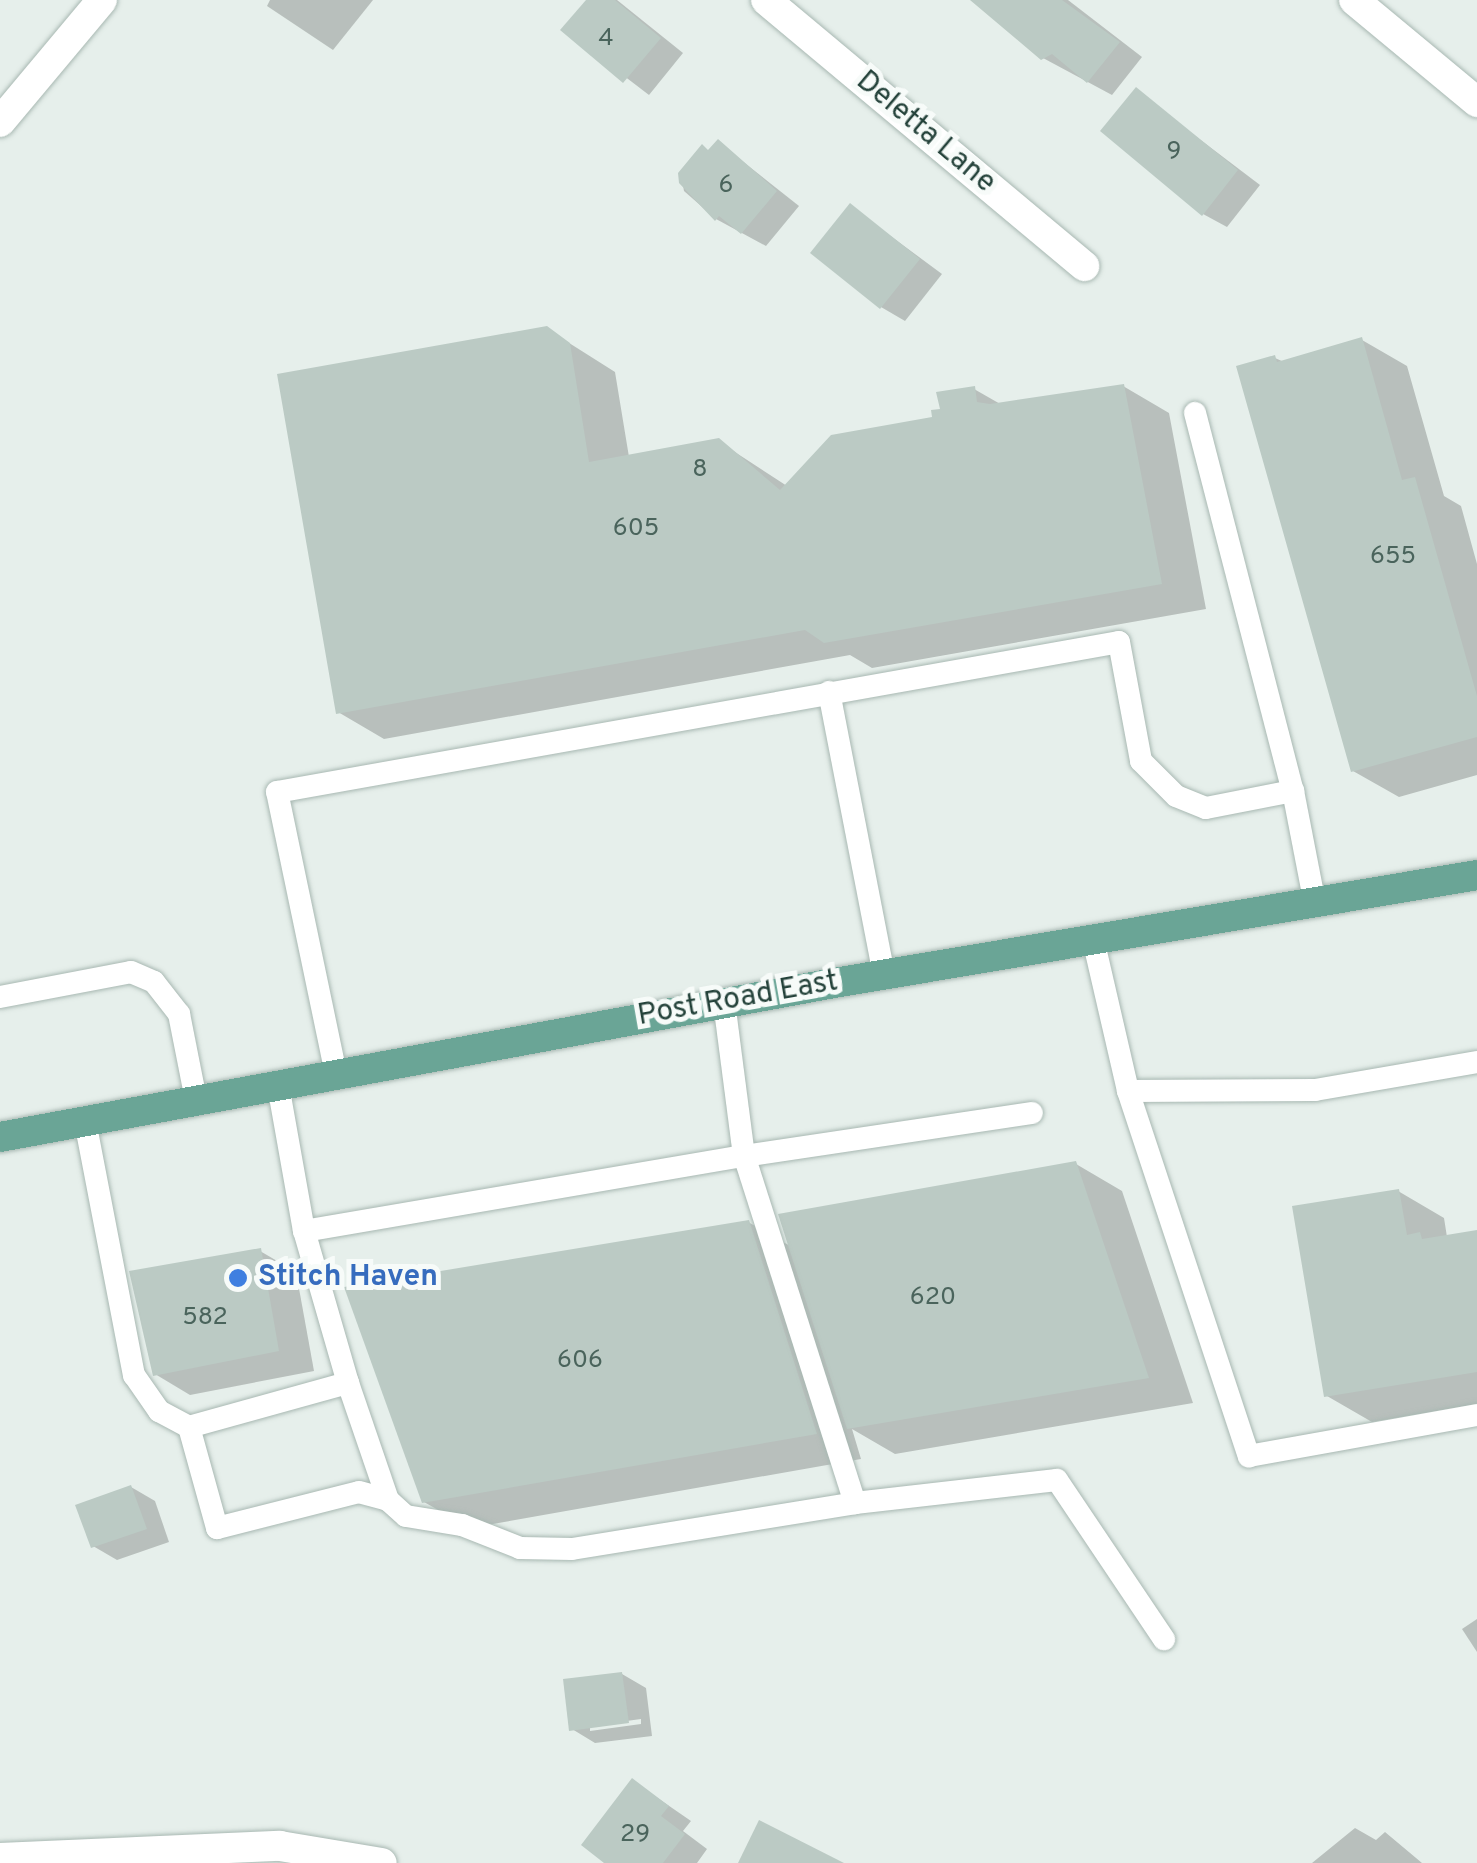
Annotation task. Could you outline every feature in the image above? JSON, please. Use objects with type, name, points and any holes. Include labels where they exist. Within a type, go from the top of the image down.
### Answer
[{"type":"main road","name":"Post Road East","points":[[0,1137],[724,1002],[1477,875]]},
{"type":"street","points":[[0,122],[102,0]]},
{"type":"street","name":"Deletta Lane","points":[[766,0],[1084,266]]},
{"type":"street","points":[[1354,0],[1477,102]]},
{"type":"street","points":[[0,1858],[280,1846],[382,1863]]},
{"type":"lane","points":[[1195,413],[1293,792],[1314,900]]},
{"type":"lane","points":[[336,1074],[277,792],[1120,642],[1140,761],[1176,796],[1206,808],[1293,792]]},
{"type":"lane","points":[[829,692],[884,974]]},
{"type":"lane","points":[[1093,939],[1128,1091],[1249,1456],[1477,1415]]},
{"type":"lane","points":[[0,997],[131,972],[154,982],[179,1014],[196,1100]]},
{"type":"lane","points":[[724,1002],[744,1156],[855,1502]]},
{"type":"lane","points":[[1128,1091],[1314,1090],[1477,1062]]},
{"type":"lane","points":[[278,1085],[304,1231],[348,1383],[388,1500],[406,1516],[462,1524],[520,1548],[572,1549],[855,1502],[1057,1480],[1164,1639]]},
{"type":"lane","points":[[304,1231],[744,1156],[1032,1112]]},
{"type":"lane","points":[[85,1121],[134,1375],[159,1410],[189,1428],[217,1528],[343,1495],[388,1500]]},
{"type":"lane","points":[[189,1428],[348,1383]]},
{"type":"building","points":[[586,0],[615,0],[661,38],[623,83],[560,30]]},
{"type":"building","points":[[970,0],[1062,0],[1120,42],[1087,83],[1052,54],[1041,60]]},
{"type":"building","points":[[1136,87],[1238,170],[1202,216],[1100,131]]},
{"type":"building","points":[[718,139],[777,191],[741,234],[719,216],[715,221],[679,183],[678,173],[702,144],[708,150]]},
{"type":"building","points":[[850,203],[920,259],[880,309],[810,253]]},
{"type":"building","points":[[547,326],[570,343],[589,462],[719,438],[780,490],[831,435],[932,417],[931,410],[940,409],[936,392],[975,386],[977,402],[990,404],[1124,384],[1162,584],[824,643],[805,630],[336,714],[277,374]]},
{"type":"building","points":[[1362,337],[1402,480],[1415,477],[1477,696],[1477,737],[1351,772],[1236,366],[1275,355],[1277,362]]},
{"type":"building","points":[[1076,1161],[1149,1378],[847,1429],[778,1214]]},
{"type":"building","points":[[1399,1189],[1407,1235],[1420,1232],[1422,1239],[1477,1230],[1477,1372],[1324,1397],[1292,1206]]},
{"type":"building","points":[[749,1220],[817,1434],[422,1503],[344,1287]]},
{"type":"building","points":[[261,1248],[279,1351],[153,1376],[129,1271]]},
{"type":"building","points":[[131,1485],[147,1529],[91,1548],[75,1505]]},
{"type":"building","points":[[622,1672],[629,1723],[569,1731],[563,1679]]},
{"type":"building","points":[[632,1778],[669,1806],[661,1816],[685,1834],[663,1863],[604,1863],[581,1845]]},
{"type":"building","points":[[759,1820],[844,1863],[738,1863]]},
{"type":"place","name":"Stitch Haven","points":[[238,1278]]}]
